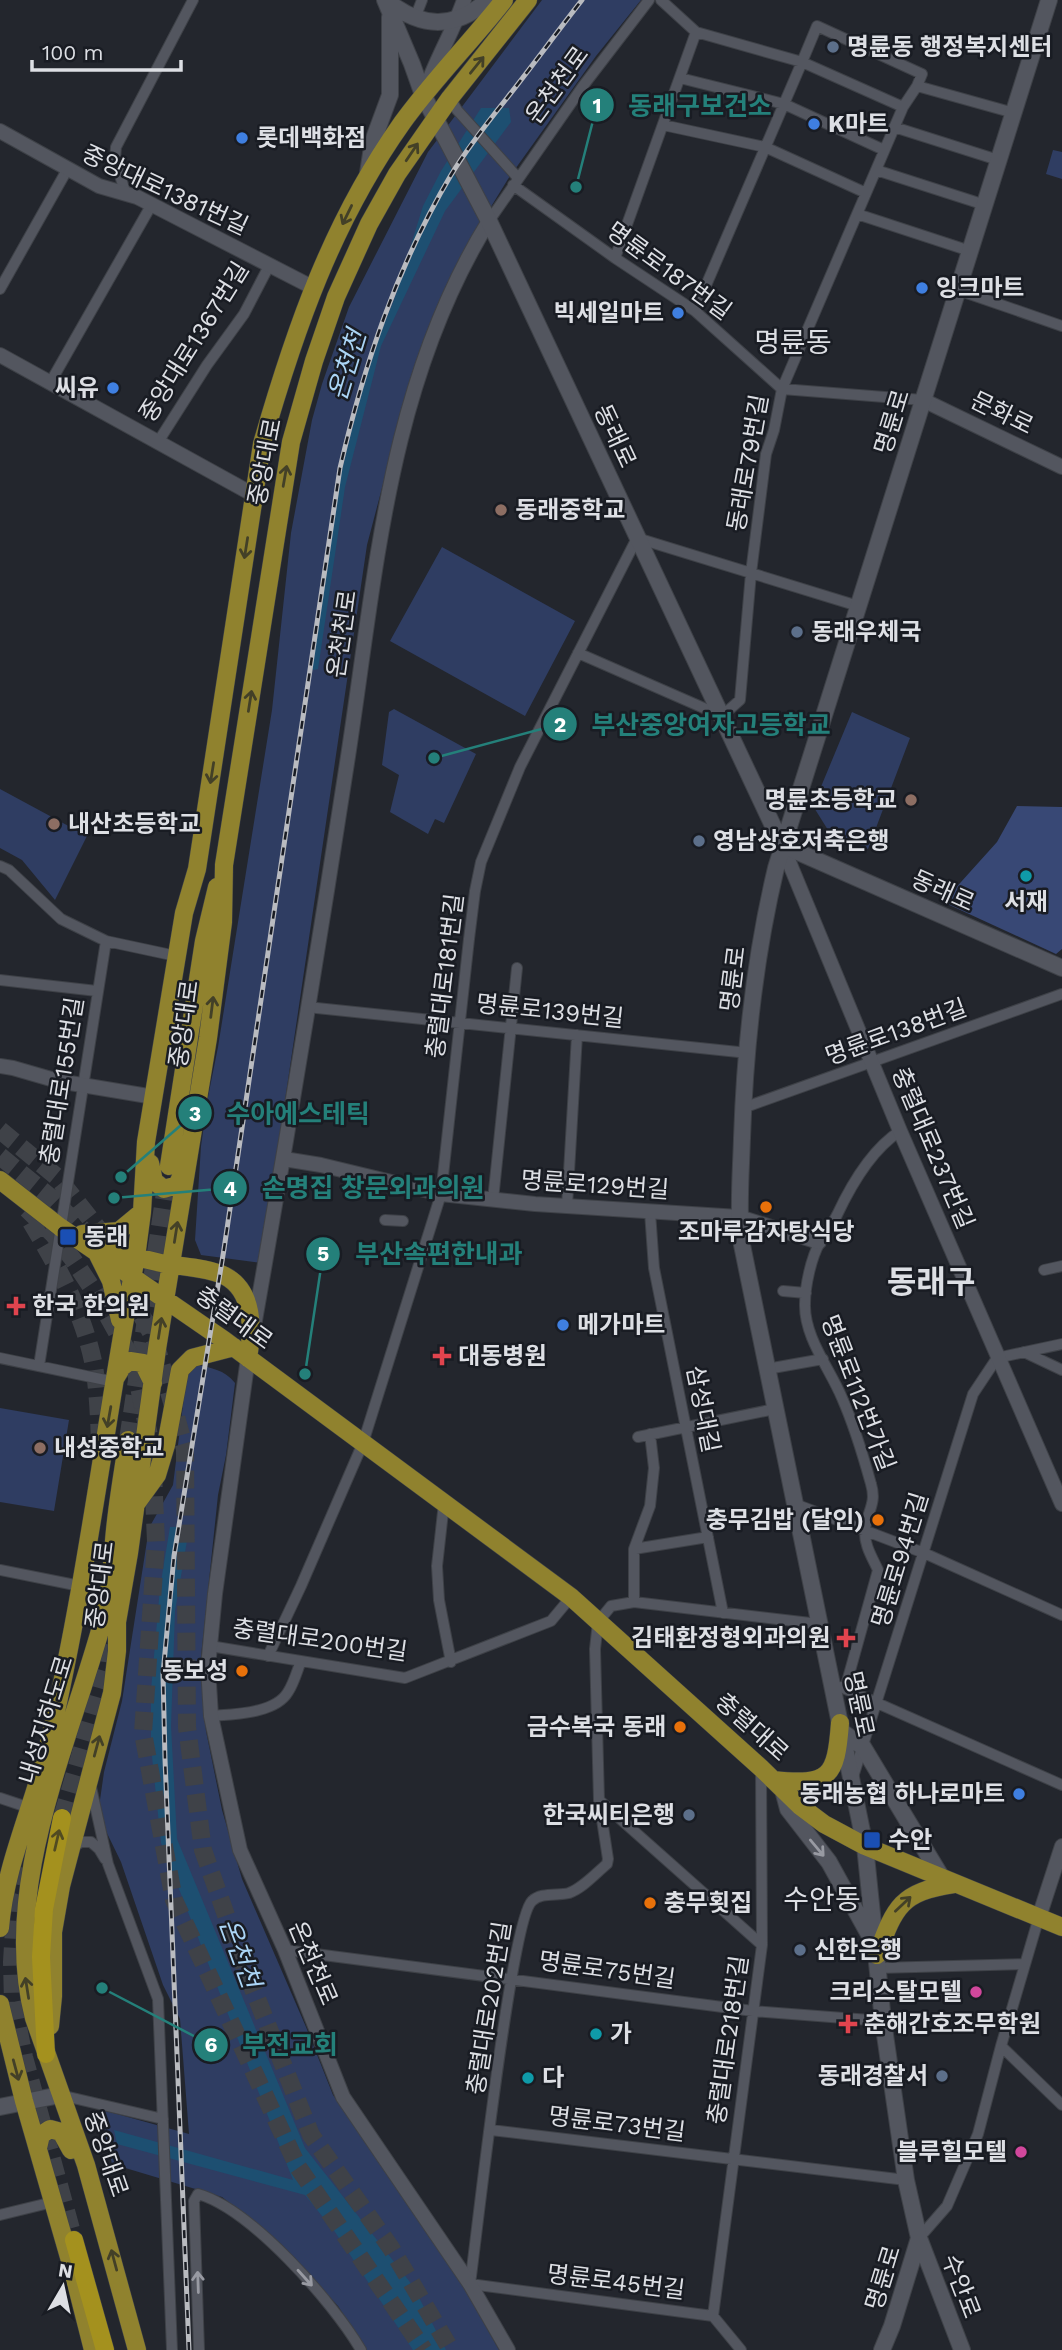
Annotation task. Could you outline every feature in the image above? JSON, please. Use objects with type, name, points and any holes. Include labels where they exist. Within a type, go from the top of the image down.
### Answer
[{"type":"highway","points":[[46,2054],[41,1957],[44,1909],[61,1818]]},
{"type":"highway","points":[[74,2240],[105,2350]]},
{"type":"main road","points":[[387,5],[415,18],[444,22],[457,20],[474,12],[488,0]]},
{"type":"main road","name":"중앙대로","points":[[0,1928],[11,1874],[50,1739],[80,1586],[136,1257],[146,1142],[184,913],[197,869],[265,432],[312,287],[368,176],[423,95],[504,0]]},
{"type":"main road","name":"중앙대로","points":[[137,2350],[86,2165],[46,2054],[53,1996],[53,1932],[61,1886],[112,1693],[117,1622],[171,1264],[172,1166],[208,1038],[223,922],[225,865],[291,442],[310,372],[335,297],[369,223],[397,174],[435,119],[528,0]]},
{"type":"main road","name":"명륜로","points":[[882,2350],[919,2238],[906,2180],[883,2021],[865,1846],[841,1727],[838,1686],[819,1624],[741,1240],[739,1217],[743,1108],[765,914],[782,845],[1049,0]]},
{"type":"main road","points":[[387,5],[435,119]]},
{"type":"main road","points":[[368,176],[373,141],[390,95],[387,5]]},
{"type":"main road","name":"동래로","points":[[435,119],[487,217],[782,845],[1062,968]]},
{"type":"main road","points":[[199,940],[225,865]]},
{"type":"main road","points":[[146,1142],[154,1181],[159,1186],[171,1188],[177,1185],[172,1166],[199,940],[197,869]]},
{"type":"main road","name":"충렬대로","points":[[0,1180],[132,1277],[242,1349],[363,1443],[571,1597],[800,1806],[824,1824],[865,1846],[1062,1927]]},
{"type":"main road","points":[[66,1230],[119,1231],[142,1212]]},
{"type":"main road","points":[[66,1230],[136,1257],[225,1276],[243,1293],[249,1310],[242,1349],[192,1358],[180,1370],[158,1475],[134,1507]]},
{"type":"main road","points":[[97,1252],[115,1292],[122,1334]]},
{"type":"main road","points":[[115,1379],[122,1367],[130,1361],[143,1363],[153,1383]]},
{"type":"main road","name":"내성지하도로","points":[[46,2054],[27,1995],[23,1956],[26,1898],[44,1811],[103,1618],[124,1440],[90,1620],[62,1710],[50,1739]]},
{"type":"main road","points":[[773,1779],[803,1782],[827,1773],[836,1757],[841,1727]]},
{"type":"main road","points":[[841,1727],[863,1747],[949,1881],[928,1888],[900,1905],[890,1919],[877,1956]]},
{"type":"main road","points":[[773,1779],[788,1809],[829,1862],[877,1956]]},
{"type":"main road","points":[[0,2004],[93,2350]]},
{"type":"main road","points":[[0,2107],[60,2095]]},
{"type":"main road","points":[[37,2148],[41,2135],[50,2129],[61,2132],[74,2155],[86,2165]]},
{"type":"main road","name":"수안로","points":[[919,2238],[962,2350]]},
{"type":"street","points":[[126,195],[115,159],[116,147],[193,0]]},
{"type":"street","points":[[415,18],[422,0]]},
{"type":"street","points":[[423,95],[435,62],[452,34],[464,0]]},
{"type":"street","name":"온천천로","points":[[508,2350],[470,2284],[343,2098],[285,1950],[240,1850],[211,1716],[208,1667],[242,1349],[284,1159],[347,762],[377,549],[397,451],[439,322],[487,217],[649,0]]},
{"type":"street","points":[[661,0],[696,32],[802,62],[903,107]]},
{"type":"street","points":[[695,311],[817,26],[922,74],[917,86],[1014,113]]},
{"type":"street","points":[[615,258],[696,32]]},
{"type":"street","points":[[680,78],[784,104],[884,150]]},
{"type":"street","name":"동래로79번길","points":[[722,716],[740,700],[751,573],[766,454],[782,389],[894,127],[917,86]]},
{"type":"street","name":"명륜로187번길","points":[[450,99],[510,169],[515,181],[615,258],[695,311],[782,389]]},
{"type":"street","points":[[663,125],[765,147],[866,193]]},
{"type":"street","points":[[894,127],[999,160]]},
{"type":"street","name":"중앙대로1381번길","points":[[0,131],[67,170],[99,186],[152,204],[312,287]]},
{"type":"street","points":[[0,289],[67,170]]},
{"type":"street","points":[[876,170],[985,205]]},
{"type":"street","points":[[50,383],[152,204]]},
{"type":"street","points":[[857,214],[970,251]]},
{"type":"street","name":"중앙대로1367번길","points":[[158,442],[207,365],[244,314],[269,266]]},
{"type":"street","points":[[958,290],[1062,326]]},
{"type":"street","name":"중앙대로1367번길","points":[[0,355],[254,495]]},
{"type":"street","points":[[782,389],[923,400]]},
{"type":"street","name":"문화로","points":[[923,400],[1062,467]]},
{"type":"street","points":[[637,538],[858,606]]},
{"type":"street","name":"충렬대로181번길","points":[[268,1656],[363,1443],[442,1194],[474,900],[481,862],[520,767],[637,538]]},
{"type":"street","points":[[579,653],[722,716]]},
{"type":"street","name":"충렬대로237번길","points":[[782,845],[900,1131],[1062,1504]]},
{"type":"street","points":[[0,866],[9,870],[61,919],[106,941],[176,956]]},
{"type":"street","name":"충렬대로155번길","points":[[66,1230],[83,1085],[106,941]]},
{"type":"street","points":[[493,1200],[517,968]]},
{"type":"street","points":[[0,979],[97,991]]},
{"type":"street","name":"명륜로138번길","points":[[743,1108],[1062,994]]},
{"type":"street","name":"명륜로139번길","points":[[307,1007],[748,1052]]},
{"type":"street","points":[[567,1206],[577,1035]]},
{"type":"street","points":[[0,1066],[83,1085],[154,1097]]},
{"type":"street","name":"명륜로112번가길","points":[[865,1530],[875,1496],[843,1398],[805,1318],[806,1293],[819,1242],[831,1228],[846,1196],[867,1164],[891,1137],[900,1131]]},
{"type":"street","name":"명륜로129번길","points":[[284,1159],[442,1194],[567,1206],[739,1217],[819,1242]]},
{"type":"street","name":"삼성대길","points":[[650,1212],[654,1268],[723,1613]]},
{"type":"street","points":[[385,1220],[403,1221]]},
{"type":"street","points":[[39,1367],[66,1230]]},
{"type":"street","points":[[1044,1270],[1062,1266]]},
{"type":"street","points":[[783,1291],[806,1293]]},
{"type":"street","points":[[998,1358],[1062,1345]]},
{"type":"street","points":[[1024,1352],[1062,1370]]},
{"type":"street","name":"명륜로94번길","points":[[852,1780],[973,1394],[998,1358]]},
{"type":"street","points":[[0,1359],[115,1379]]},
{"type":"street","points":[[767,1369],[823,1359]]},
{"type":"street","points":[[638,1437],[775,1409]]},
{"type":"street","points":[[634,1602],[634,1549],[650,1506],[654,1468],[650,1434]]},
{"type":"street","points":[[444,1503],[437,1566],[439,1600],[451,1662]]},
{"type":"street","points":[[795,1504],[924,1553],[1062,1615]]},
{"type":"street","points":[[865,1530],[868,1550],[878,1570],[838,1686],[1062,1785]]},
{"type":"street","points":[[634,1549],[708,1537]]},
{"type":"street","points":[[1,1574],[80,1586]]},
{"type":"street","name":"충렬대로200번길","points":[[210,1646],[405,1678],[551,1622],[571,1597]]},
{"type":"street","points":[[598,1622],[611,1605],[634,1602],[819,1624]]},
{"type":"street","name":"충렬대로202번길","points":[[470,2284],[511,1979],[524,1917],[532,1901],[579,1888],[607,1864],[599,1800],[595,1649],[598,1622]]},
{"type":"street","points":[[211,1716],[250,1713],[278,1702],[288,1693],[301,1661]]},
{"type":"street","points":[[89,1776],[108,1864],[158,1999],[172,2350]]},
{"type":"street","name":"충렬대로218번길","points":[[713,2316],[762,1945],[773,1779]]},
{"type":"street","points":[[0,1798],[30,1808]]},
{"type":"street","points":[[599,1800],[762,1945]]},
{"type":"street","points":[[71,1848],[80,1842],[91,1842],[108,1864]]},
{"type":"street","points":[[919,2238],[947,2206],[978,2134],[1024,1964],[1062,1846]]},
{"type":"street","name":"명륜로75번길","points":[[285,1950],[753,2011],[883,2021]]},
{"type":"street","points":[[877,1956],[1024,1964]]},
{"type":"street","points":[[1001,2046],[1061,2101]]},
{"type":"street","points":[[60,2095],[163,2119]]},
{"type":"street","name":"명륜로73번길","points":[[491,2130],[906,2180]]},
{"type":"street","points":[[199,2350],[194,2201],[198,2194],[214,2198],[251,2225],[297,2269],[336,2312],[361,2350]]},
{"type":"street","points":[[0,2216],[53,2202]]},
{"type":"street","name":"명륜로45번길","points":[[470,2284],[713,2316],[741,2350]]},
{"type":"shaded area","points":[[542,0],[641,0],[596,56],[508,179],[473,236],[408,389],[367,545],[261,1263],[201,1255],[195,1240],[201,1146],[272,710],[291,533],[312,420],[349,307],[428,152]]},
{"type":"shaded area","name":"온천천","points":[[481,108],[509,108],[511,122],[445,211],[381,346],[345,487],[318,669],[314,670],[311,668],[338,487],[361,391],[375,345],[394,300],[423,206],[441,171]]},
{"type":"shaded area","points":[[1053,150],[1062,152],[1062,179],[1046,174]]},
{"type":"shaded area","points":[[442,547],[575,621],[525,716],[390,641]]},
{"type":"shaded area","points":[[394,709],[476,754],[444,823],[435,819],[428,834],[390,812],[399,775],[382,765],[389,712]]},
{"type":"shaded area","points":[[852,712],[910,738],[868,849],[828,830],[813,806]]},
{"type":"shaded area","points":[[0,789],[87,836],[55,900],[22,860],[0,848]]},
{"type":"shaded area","points":[[1017,806],[1062,807],[1062,949],[1056,954],[943,902],[997,842]]},
{"type":"shaded area","points":[[195,1365],[222,1372],[235,1383],[218,1495],[200,1666],[206,1731],[222,1810],[242,1879],[333,2095],[459,2279],[499,2350],[367,2350],[338,2306],[281,2245],[222,2197],[112,2164],[99,2109],[189,2134],[180,2019],[163,1985],[99,1807],[104,1772],[122,1701],[149,1528],[173,1485],[187,1373]]},
{"type":"shaded area","points":[[0,1408],[69,1420],[54,1511],[0,1502]]},
{"type":"shaded area","name":"온천천","points":[[170,1527],[189,1529],[175,1611],[171,1726],[177,1839],[305,2148],[413,2286],[446,2350],[413,2350],[335,2232],[305,2195],[117,2144],[114,2130],[293,2180],[161,1843],[151,1747],[151,1690],[160,1588]]},
{"type":"tunnel","points":[[0,1130],[57,1177],[108,1241]]},
{"type":"tunnel","points":[[0,1156],[50,1197],[116,1269],[154,1338],[185,1449],[187,1727],[203,1850],[244,1966],[311,2135],[391,2248],[451,2350]]},
{"type":"tunnel","points":[[128,1440],[169,1166]]},
{"type":"tunnel","points":[[27,1209],[53,1234],[72,1258],[94,1291],[134,1363],[152,1450],[156,1542],[143,1733],[174,1900],[298,2167],[424,2350]]},
{"type":"tunnel","points":[[31,1222],[77,1309],[90,1347],[100,1442]]},
{"type":"tunnel","points":[[62,1818],[106,1666],[110,1639]]},
{"type":"tunnel","points":[[25,1868],[15,1911],[13,2002],[24,2057],[74,2240]]},
{"type":"railway","points":[[189,2350],[163,1674],[174,1556],[224,1249],[340,468],[371,354],[384,317],[432,209],[471,145],[582,0]]},
{"type":"place","name":"명륜동 행정복지센터","points":[[833,47]]},
{"type":"place","name":"K마트","points":[[814,124]]},
{"type":"place","name":"롯데백화점","points":[[242,138]]},
{"type":"place","name":"동래구보건소","points":[[576,187]]},
{"type":"place","name":"잉크마트","points":[[922,288]]},
{"type":"place","name":"빅세일마트","points":[[678,313]]},
{"type":"place","name":"씨유","points":[[113,388]]},
{"type":"place","name":"동래중학교","points":[[501,510]]},
{"type":"place","name":"동래우체국","points":[[797,632]]},
{"type":"place","name":"부산중앙여자고등학교","points":[[434,758]]},
{"type":"place","name":"명륜초등학교","points":[[911,800]]},
{"type":"place","name":"내산초등학교","points":[[54,824]]},
{"type":"place","name":"영남상호저축은행","points":[[699,841]]},
{"type":"place","name":"서재","points":[[1026,876]]},
{"type":"place","name":"수아에스테틱","points":[[121,1177]]},
{"type":"place","name":"손명집 창문외과의원","points":[[114,1198]]},
{"type":"place","name":"조마루감자탕식당","points":[[766,1207]]},
{"type":"place","name":"동래","points":[[68,1237]]},
{"type":"place","name":"한국 한의원","points":[[16,1306]]},
{"type":"place","name":"메가마트","points":[[563,1325]]},
{"type":"place","name":"대동병원","points":[[442,1356]]},
{"type":"place","name":"부산속편한내과","points":[[305,1374]]},
{"type":"place","name":"내성중학교","points":[[40,1448]]},
{"type":"place","name":"충무김밥 (달인)","points":[[878,1520]]},
{"type":"place","name":"김태환정형외과의원","points":[[846,1638]]},
{"type":"place","name":"동보성","points":[[242,1671]]},
{"type":"place","name":"금수복국 동래","points":[[680,1727]]},
{"type":"place","name":"동래농협 하나로마트","points":[[1019,1794]]},
{"type":"place","name":"한국씨티은행","points":[[689,1815]]},
{"type":"place","name":"수안","points":[[872,1840]]},
{"type":"place","name":"충무횟집","points":[[650,1903]]},
{"type":"place","name":"신한은행","points":[[800,1950]]},
{"type":"place","name":"부전교회","points":[[102,1988]]},
{"type":"place","name":"크리스탈모텔","points":[[976,1992]]},
{"type":"place","name":"춘해간호조무학원","points":[[848,2024]]},
{"type":"place","name":"가","points":[[596,2034]]},
{"type":"place","name":"동래경찰서","points":[[942,2076]]},
{"type":"place","name":"다","points":[[528,2078]]},
{"type":"place","name":"블루힐모텔","points":[[1021,2152]]},
{"type":"district","name":"명륜동","points":[[793,342]]},
{"type":"district","name":"동래구","points":[[931,1282]]},
{"type":"district","name":"수안동","points":[[822,1899]]}]
